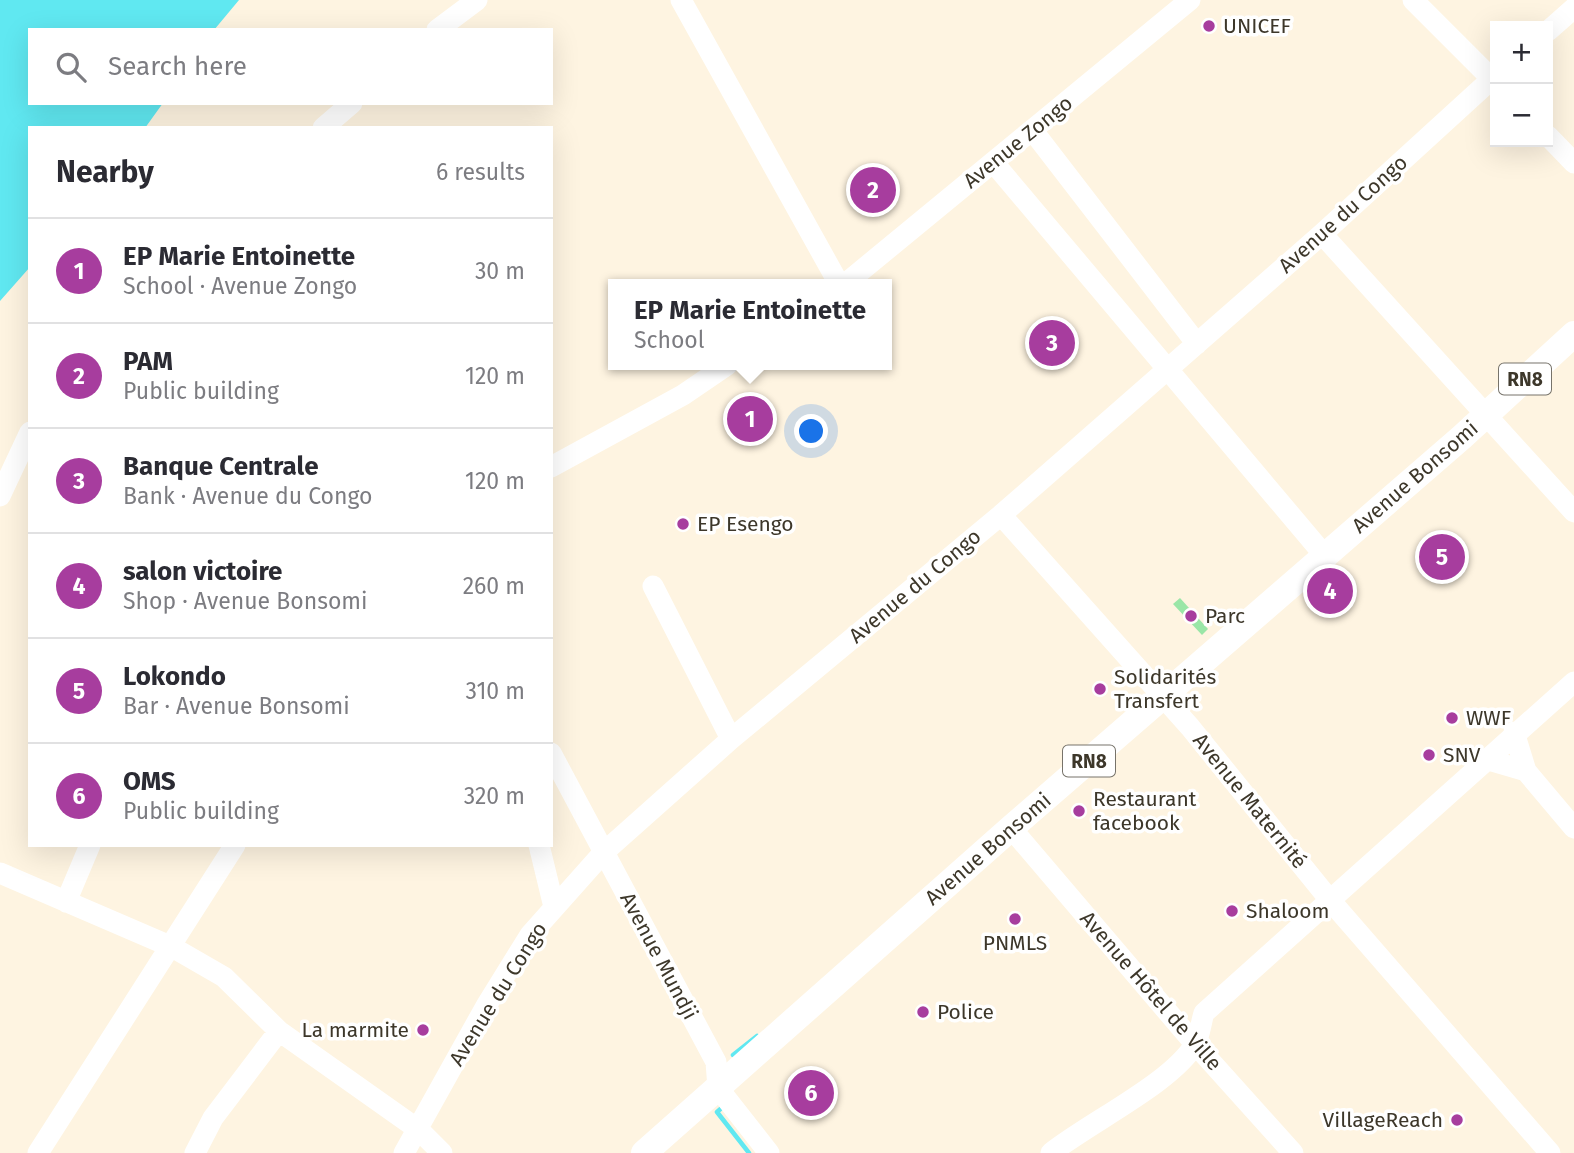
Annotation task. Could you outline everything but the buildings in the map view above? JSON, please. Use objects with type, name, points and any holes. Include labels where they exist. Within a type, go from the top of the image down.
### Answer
[{"type":"main road","name":"Avenue Bonsomi","points":[[718,1088],[1574,334]]},
{"type":"main road","name":"RN8","points":[[645,1153],[718,1088]]},
{"type":"street","points":[[440,28],[477,0]]},
{"type":"street","points":[[681,0],[836,279]]},
{"type":"street","name":"Avenue Zongo","points":[[851,279],[1190,0]]},
{"type":"street","points":[[1413,0],[1490,75]]},
{"type":"street","points":[[1553,27],[1574,8]]},
{"type":"street","name":"Avenue du Congo","points":[[404,1153],[486,1006],[530,935],[603,853],[731,739],[1001,515],[1322,234],[1490,83]]},
{"type":"street","points":[[325,126],[350,105]]},
{"type":"street","points":[[1033,131],[1197,344]]},
{"type":"street","points":[[1553,141],[1574,163]]},
{"type":"street","points":[[993,162],[1325,556]]},
{"type":"street","points":[[1322,234],[1574,512]]},
{"type":"street","points":[[553,466],[683,395],[720,370]]},
{"type":"street","points":[[0,496],[28,436]]},
{"type":"street","name":"Avenue Maternité","points":[[1001,515],[1190,727],[1329,900],[1550,1153]]},
{"type":"street","points":[[653,586],[731,739]]},
{"type":"street","points":[[1051,1153],[1075,1133],[1170,1072],[1195,1044],[1204,1013],[1514,732],[1574,682]]},
{"type":"street","points":[[1514,732],[1525,772],[1574,828]]},
{"type":"street","name":"Avenue Mundji","points":[[553,757],[716,1062],[718,1088],[768,1153]]},
{"type":"street","points":[[1485,759],[1525,772]]},
{"type":"street","name":"Avenue Hôtel de Ville","points":[[1012,828],[1195,1044],[1293,1153]]},
{"type":"street","points":[[66,902],[89,847]]},
{"type":"street","points":[[38,1153],[234,847]]},
{"type":"street","points":[[539,847],[554,907]]},
{"type":"street","points":[[0,873],[172,947],[224,977],[279,1031],[419,1130],[442,1153]]},
{"type":"street","points":[[195,1153],[213,1118],[279,1031]]},
{"type":"green space","name":"Parc","points":[[1180,598],[1208,629],[1202,635],[1173,604]]},
{"type":"water","points":[[0,0],[239,0],[216,28],[28,28],[28,105],[162,105],[146,126],[28,126],[28,269],[0,301]]},
{"type":"waterway","points":[[733,1055],[757,1036]]},
{"type":"waterway","points":[[725,1105],[717,1112],[749,1153]]},
{"type":"place","name":"UNICEF","points":[[1209,26]]},
{"type":"place","name":"PAM","points":[[873,190]]},
{"type":"place","name":"Banque Centrale","points":[[1052,343]]},
{"type":"place","name":"EP Marie Entoinette","points":[[750,419]]},
{"type":"place","name":"EP Esengo","points":[[683,524]]},
{"type":"place","name":"Lokondo","points":[[1442,557]]},
{"type":"place","name":"salon victoire","points":[[1330,591]]},
{"type":"place","name":"Parc","points":[[1191,616]]},
{"type":"place","name":"Solidarités Transfert","points":[[1100,689]]},
{"type":"place","name":"WWF","points":[[1452,718]]},
{"type":"place","name":"SNV","points":[[1429,755]]},
{"type":"place","name":"Restaurant facebook","points":[[1079,811]]},
{"type":"place","name":"Shaloom","points":[[1232,911]]},
{"type":"place","name":"PNMLS","points":[[1015,919]]},
{"type":"place","name":"Police","points":[[923,1012]]},
{"type":"place","name":"La marmite","points":[[423,1030]]},
{"type":"place","name":"OMS","points":[[811,1093]]},
{"type":"place","name":"VillageReach","points":[[1457,1120]]}]
